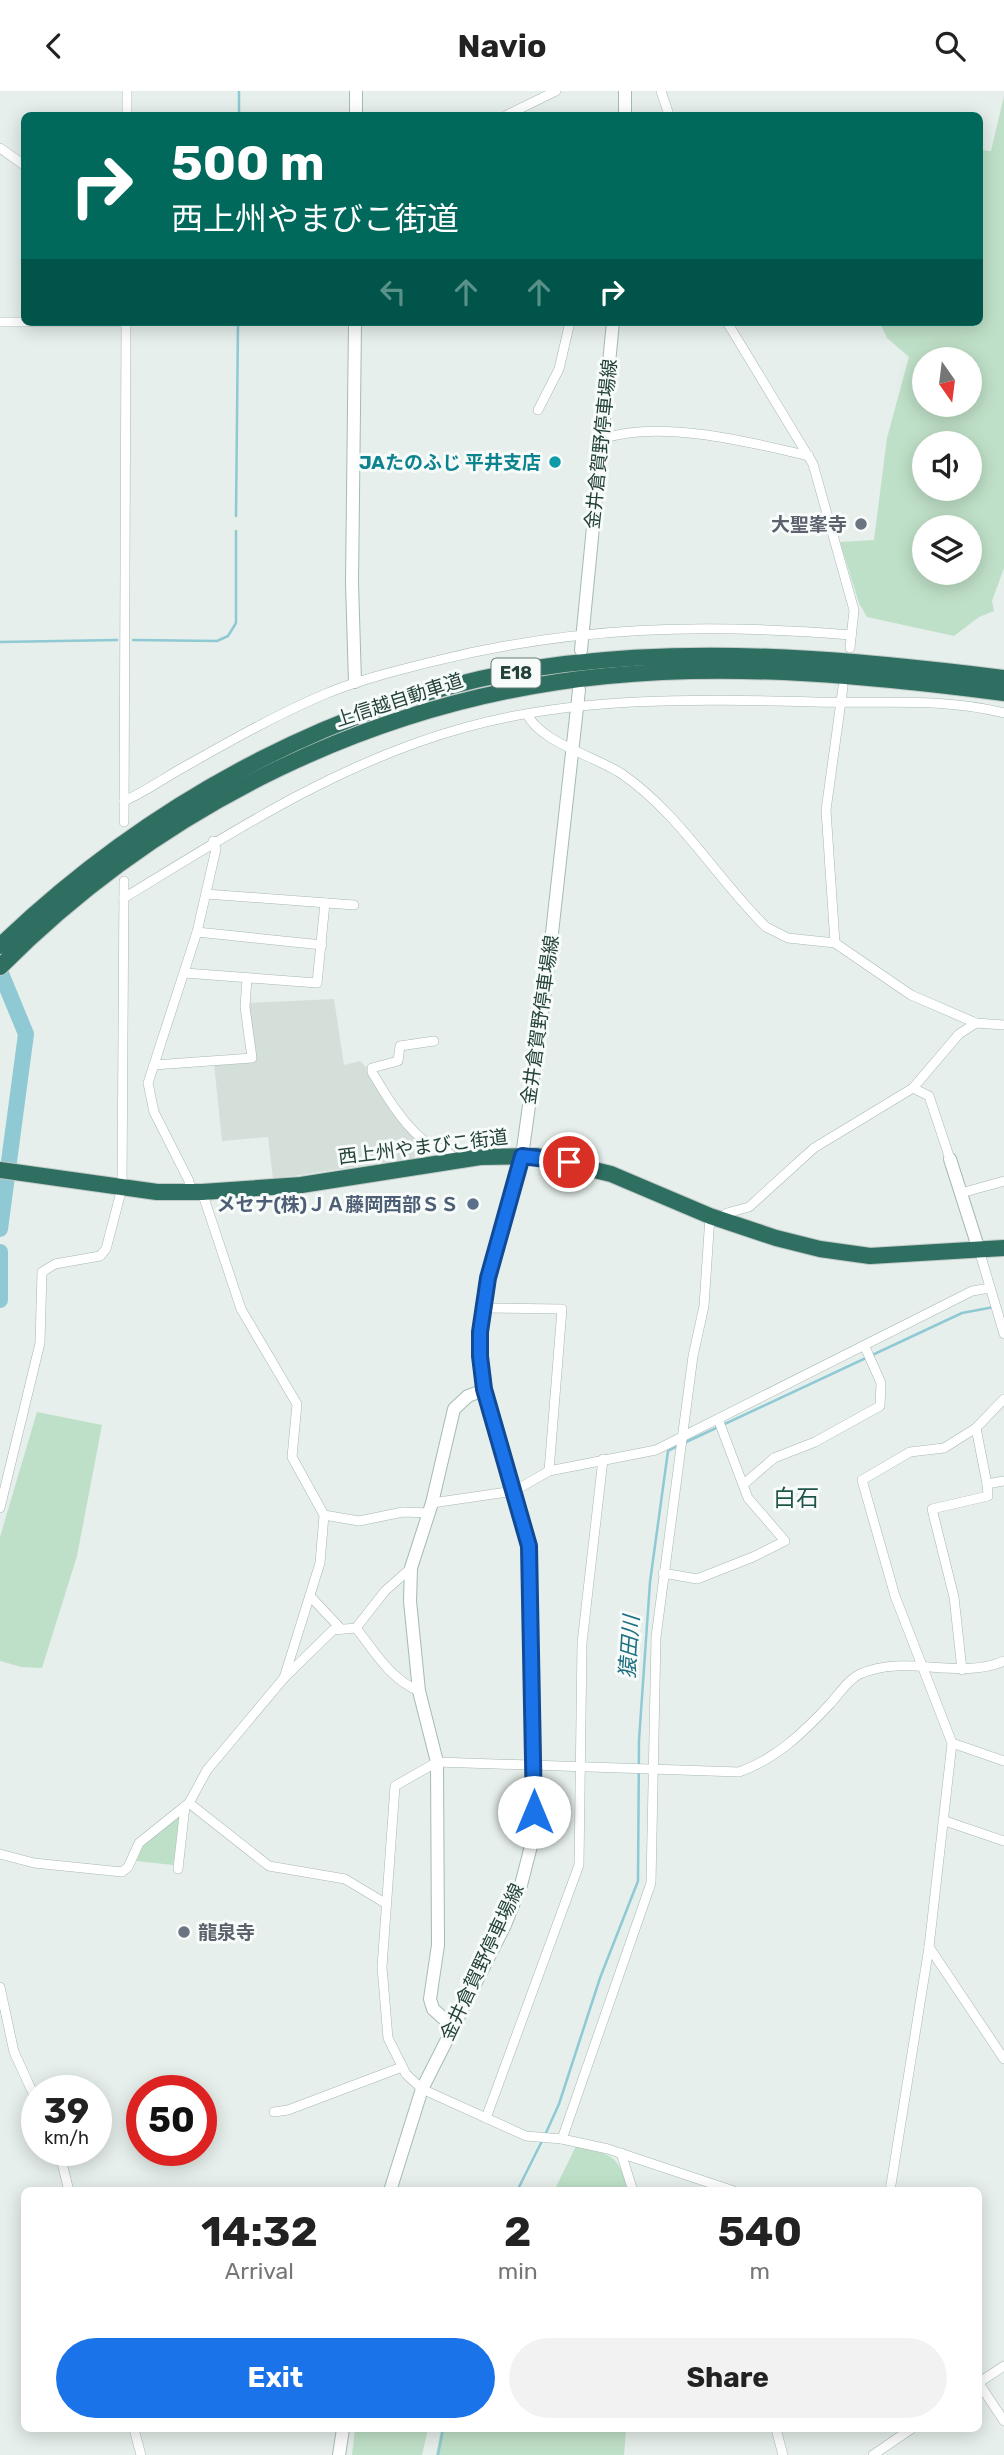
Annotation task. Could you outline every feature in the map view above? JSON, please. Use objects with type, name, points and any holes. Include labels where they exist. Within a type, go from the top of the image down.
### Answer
[{"type":"highway","name":"上信越自動車道","points":[[0,946],[76,878],[173,810],[286,748],[401,702],[521,671],[608,660],[702,656],[842,661],[1004,678]]},
{"type":"highway","name":"上信越自動車道","points":[[0,967],[80,895],[181,822],[291,762],[406,717],[508,690],[608,676],[723,671],[851,677],[1004,693]]},
{"type":"highway","name":"西上州やまびこ街道","points":[[0,1170],[122,1188],[196,1192],[302,1185],[456,1161],[522,1156],[584,1165],[776,1238],[870,1256],[1004,1248]]},
{"type":"main road","points":[[356,91],[356,112]]},
{"type":"main road","points":[[625,91],[625,112]]},
{"type":"main road","points":[[355,326],[352,583],[355,682]]},
{"type":"main road","name":"金井倉賀野停車場線","points":[[581,650],[613,326]]},
{"type":"main road","name":"金井倉賀野停車場線","points":[[391,2187],[422,2089],[505,1924],[521,1885],[531,1846],[534,1765],[529,1546],[484,1389],[480,1356],[483,1308],[522,1156],[548,969],[579,690]]},
{"type":"main road","points":[[950,1159],[979,1250]]},
{"type":"main road","points":[[452,2026],[433,2009],[430,1999],[438,1945],[437,1762],[419,1691],[410,1601],[411,1568],[431,1508],[454,1409],[468,1396],[484,1389]]},
{"type":"main road","points":[[339,2455],[343,2432]]},
{"type":"street","points":[[127,91],[127,112]]},
{"type":"street","points":[[513,112],[556,91]]},
{"type":"street","points":[[663,92],[668,112]]},
{"type":"street","points":[[0,148],[21,163]]},
{"type":"street","points":[[0,322],[21,322]]},
{"type":"street","points":[[124,822],[126,326]]},
{"type":"street","points":[[538,410],[559,369],[569,326]]},
{"type":"street","points":[[729,326],[809,456],[853,610],[850,648]]},
{"type":"street","points":[[602,439],[625,431],[714,436],[809,456]]},
{"type":"street","points":[[124,801],[256,727],[355,682],[494,647],[583,635],[718,628],[851,635]]},
{"type":"street","points":[[835,943],[827,803],[843,687]]},
{"type":"street","points":[[124,898],[213,841],[279,804],[414,745],[465,727],[527,714],[688,699],[952,703],[1004,713]]},
{"type":"street","points":[[527,714],[539,730],[621,773],[660,804],[766,926],[788,938],[835,943],[911,995],[976,1023],[1004,1025]]},
{"type":"street","points":[[213,841],[216,849],[197,932],[154,1065],[149,1093],[154,1112],[196,1192],[241,1309],[297,1404],[292,1457],[324,1515],[320,1563],[284,1678]]},
{"type":"street","points":[[0,1508],[40,1343],[42,1272],[55,1264],[100,1256],[106,1249],[122,1188],[124,881]]},
{"type":"street","points":[[206,894],[354,905]]},
{"type":"street","points":[[185,973],[317,983],[326,903]]},
{"type":"street","points":[[197,932],[322,945]]},
{"type":"street","points":[[154,1065],[252,1058],[245,1007],[247,978]]},
{"type":"street","points":[[562,2139],[651,1884],[651,1768],[656,1637],[715,1217],[749,1207],[814,1148],[913,1088],[959,1034],[976,1023]]},
{"type":"street","points":[[434,1041],[400,1046],[398,1061],[372,1069],[372,1072],[384,1093],[420,1138],[433,1146],[447,1149],[456,1161]]},
{"type":"street","points":[[913,1088],[929,1096],[950,1159]]},
{"type":"street","points":[[961,1193],[1004,1181]]},
{"type":"street","points":[[979,1250],[1004,1334]]},
{"type":"street","points":[[324,1515],[359,1521],[514,1492],[548,1471],[656,1450],[865,1348],[972,1291],[992,1292],[1004,1297]]},
{"type":"street","points":[[483,1308],[562,1309],[548,1471]]},
{"type":"street","points":[[744,1484],[775,1458],[815,1442],[880,1406],[881,1383],[865,1348]]},
{"type":"street","points":[[891,2187],[929,1947],[952,1743],[895,1596],[862,1480],[910,1452],[944,1448],[976,1428],[1004,1399]]},
{"type":"street","points":[[663,1573],[697,1579],[754,1557],[785,1541],[748,1498],[719,1421]]},
{"type":"street","points":[[962,1670],[954,1597],[932,1509],[988,1496],[976,1428]]},
{"type":"street","points":[[486,2118],[579,1865],[582,1643],[603,1459]]},
{"type":"street","points":[[987,1484],[1004,1482]]},
{"type":"street","points":[[0,1854],[34,1863],[122,1872],[128,1867],[139,1843],[187,1805],[208,1770],[284,1678],[333,1630],[356,1628],[385,1591],[411,1568]]},
{"type":"street","points":[[311,1597],[341,1629]]},
{"type":"street","points":[[356,1628],[391,1673],[404,1685],[419,1691]]},
{"type":"street","points":[[722,2187],[621,2153],[562,2139],[526,2136],[422,2089],[402,2067],[388,2038],[382,1967],[395,1786],[437,1762],[739,1772],[757,1766],[788,1745],[858,1675],[889,1666],[978,1670],[1004,1661]]},
{"type":"street","points":[[952,1743],[1004,1761]]},
{"type":"street","points":[[177,1869],[187,1805]]},
{"type":"street","points":[[187,1805],[269,1866],[345,1879],[385,1903]]},
{"type":"street","points":[[945,1821],[1004,1841]]},
{"type":"street","points":[[929,1947],[1004,2059]]},
{"type":"street","points":[[0,1987],[14,2052],[25,2075]]},
{"type":"street","points":[[274,2112],[288,2110],[402,2067]]},
{"type":"street","points":[[621,2153],[632,2187]]},
{"type":"street","points":[[63,2166],[68,2187]]},
{"type":"street","points":[[982,2380],[1004,2366]]},
{"type":"street","points":[[982,2389],[1004,2421]]},
{"type":"street","points":[[135,2432],[141,2455]]},
{"type":"street","points":[[777,2432],[783,2455]]},
{"type":"street","points":[[873,2455],[907,2432]]},
{"type":"shaded area","points":[[334,999],[344,1065],[360,1061],[368,1069],[381,1096],[419,1144],[414,1158],[273,1179],[268,1137],[222,1141],[214,1064],[256,1061],[249,1003]]},
{"type":"green space","points":[[1004,96],[1004,568],[992,601],[994,611],[979,617],[954,636],[867,617],[859,603],[840,542],[874,540],[887,438],[909,357],[887,338],[881,326],[983,326],[983,150],[991,151]]},
{"type":"green space","points":[[37,1412],[102,1425],[77,1556],[42,1668],[21,1667],[0,1661],[0,1537]]},
{"type":"green space","points":[[180,1815],[173,1865],[136,1861],[143,1843]]},
{"type":"green space","points":[[576,2146],[606,2154],[617,2162],[627,2187],[556,2187]]},
{"type":"green space","points":[[355,2432],[427,2432],[422,2455],[352,2455]]},
{"type":"green space","points":[[440,2432],[626,2432],[624,2455],[436,2455]]},
{"type":"waterway","points":[[239,91],[239,112]]},
{"type":"waterway","points":[[236,516],[238,326]]},
{"type":"waterway","points":[[133,640],[217,641],[228,636],[236,623],[236,531]]},
{"type":"waterway","points":[[0,642],[117,640]]},
{"type":"waterway","points":[[0,971],[26,1034],[0,1229]]},
{"type":"waterway","points":[[0,1252],[0,1300]]},
{"type":"waterway","name":"猿田川","points":[[684,1443],[962,1313],[994,1307]]},
{"type":"waterway","name":"猿田川","points":[[545,2135],[559,2104],[600,1978],[638,1881],[639,1740],[650,1582],[668,1451],[678,1446]]},
{"type":"waterway","name":"猿田川","points":[[519,2187],[542,2141]]},
{"type":"waterway","name":"猿田川","points":[[438,2455],[442,2432]]},
{"type":"place","name":"JAたのふじ 平井支店","points":[[555,462]]},
{"type":"place","name":"大聖峯寺","points":[[861,524]]},
{"type":"place","name":"メセナ(株)ＪＡ藤岡西部ＳＳ","points":[[473,1204]]},
{"type":"place","name":"龍泉寺","points":[[184,1932]]},
{"type":"district","name":"白石","points":[[796,1498]]},
{"type":"route","points":[[534,1812],[529,1546],[484,1389],[480,1332],[488,1278],[522,1156],[569,1162]]}]
